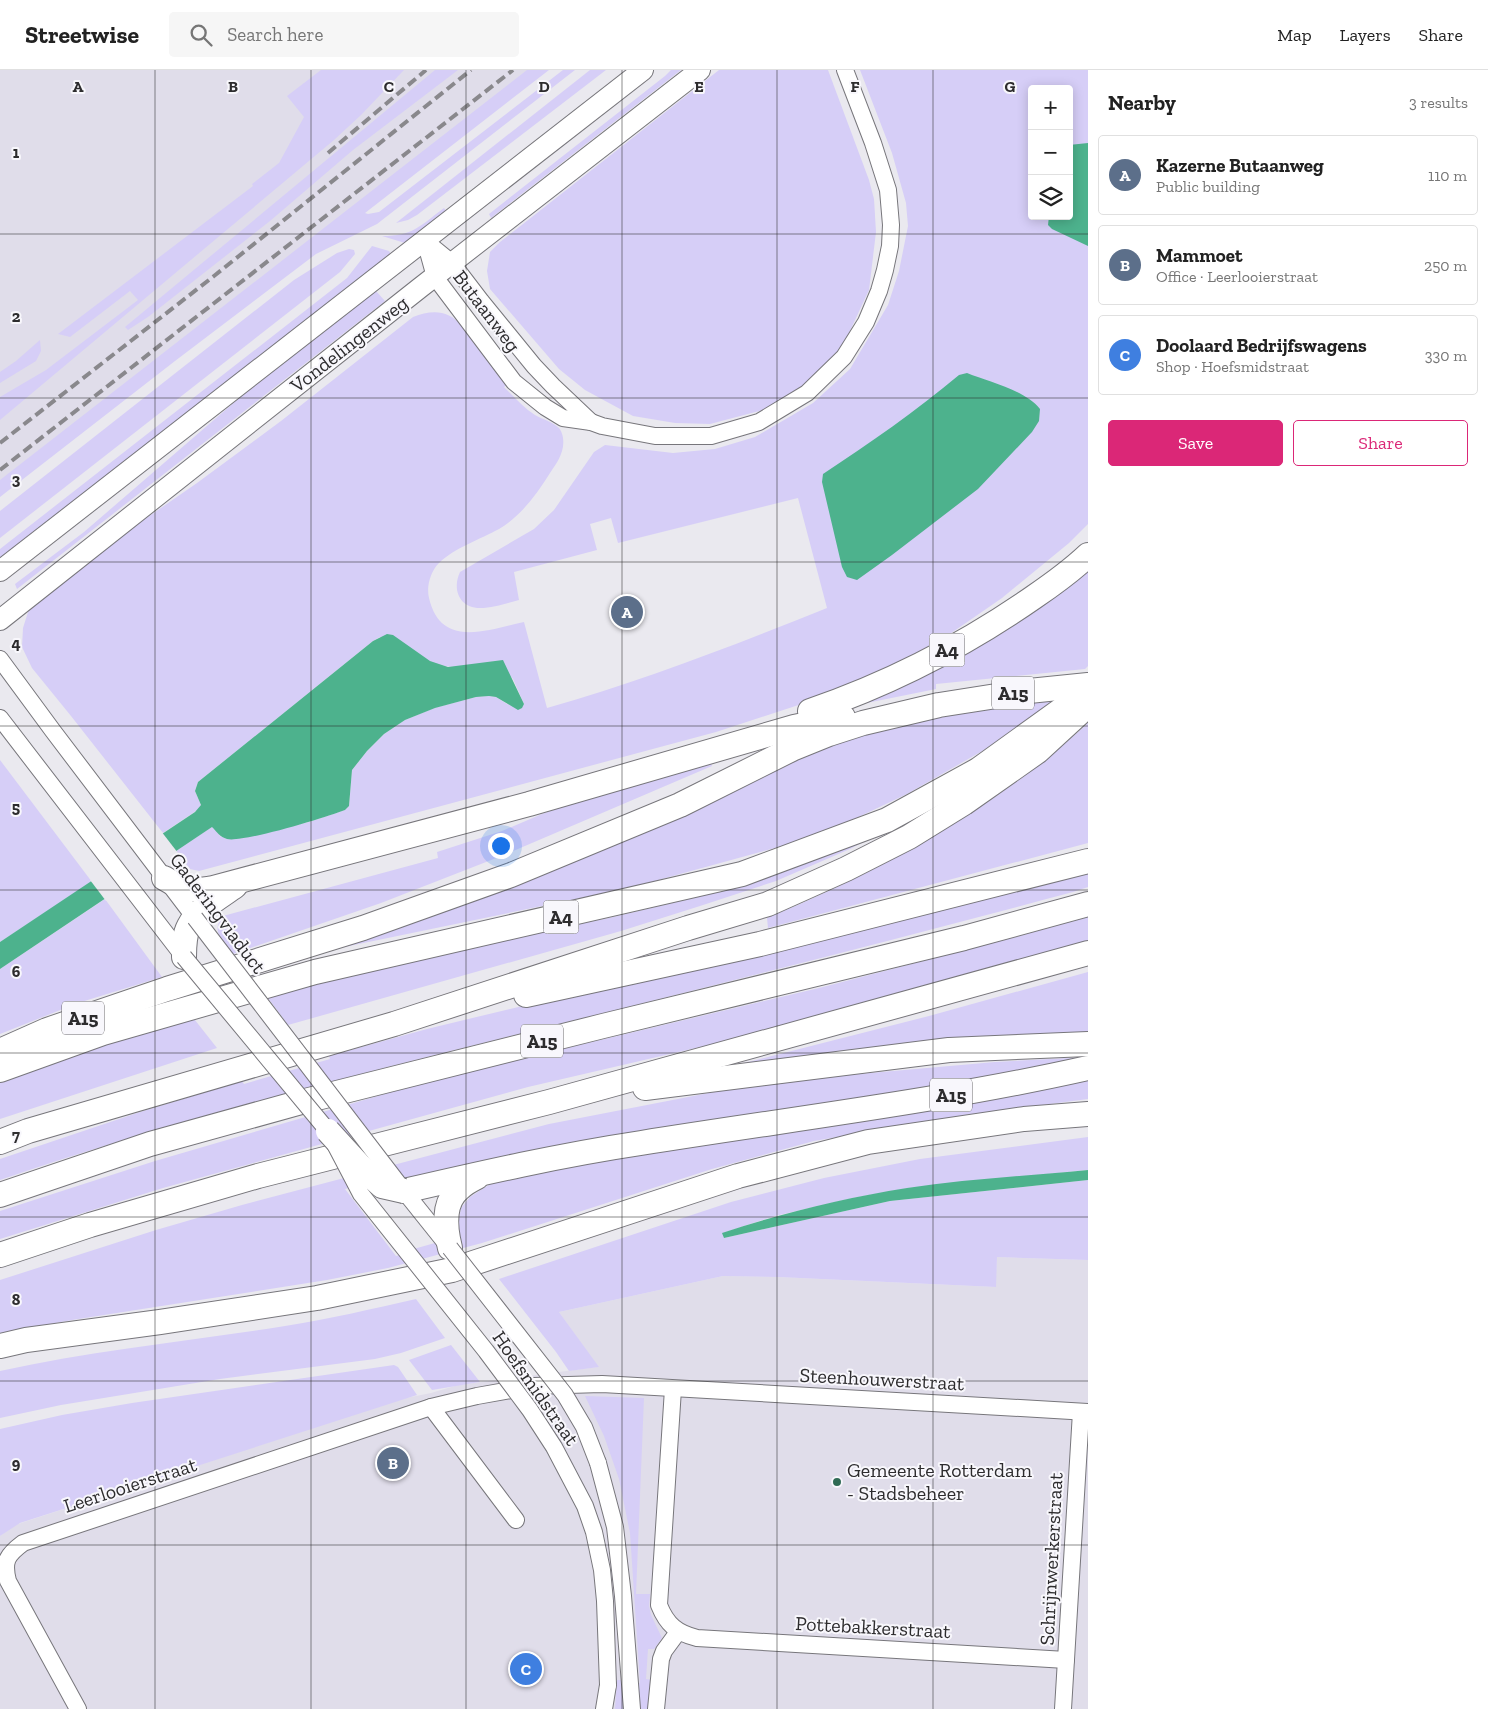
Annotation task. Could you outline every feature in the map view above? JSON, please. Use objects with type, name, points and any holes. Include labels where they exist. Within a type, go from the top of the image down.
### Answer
[{"type":"highway","name":"A4","points":[[164,878],[176,885],[194,891],[529,804],[630,775],[832,703],[932,659],[1007,616],[1073,569],[1088,555]]},
{"type":"highway","name":"A4","points":[[0,1070],[103,1033],[315,972],[742,874],[887,820],[978,770],[1064,708],[1088,686]]},
{"type":"highway","name":"A15","points":[[0,1051],[47,1030],[167,989],[363,928],[511,875],[680,804],[799,746],[855,726],[939,705],[1029,691],[1088,686]]},
{"type":"highway","name":"A4","points":[[394,1024],[688,928],[768,904],[846,870],[909,836],[964,803],[1038,751],[1088,705]]},
{"type":"highway","name":"A15","points":[[630,775],[794,727],[836,718],[913,710]]},
{"type":"highway","name":"A15","points":[[0,1142],[28,1131],[394,1024],[760,944],[1088,861]]},
{"type":"highway","name":"A4","points":[[195,918],[242,880]]},
{"type":"highway","name":"A15","points":[[0,1195],[150,1144],[305,1102],[593,1028],[964,938],[1088,904]]},
{"type":"highway","points":[[184,957],[186,932],[188,926],[195,918]]},
{"type":"highway","name":"A15","points":[[0,1255],[90,1225],[258,1176],[549,1102],[1088,953]]},
{"type":"highway","name":"A15","points":[[549,1102],[949,1050],[1088,1044]]},
{"type":"highway","name":"A15","points":[[404,1190],[638,1143],[1016,1084],[1088,1068]]},
{"type":"highway","name":"A15","points":[[0,1346],[26,1340],[316,1298],[452,1270],[738,1176],[868,1142],[1024,1119],[1088,1114]]},
{"type":"highway","points":[[328,1130],[360,1166],[382,1186],[404,1190]]},
{"type":"highway","points":[[450,1248],[445,1230],[448,1206],[460,1188],[482,1173]]},
{"type":"main road","name":"Vondelingenweg","points":[[0,571],[642,70]]},
{"type":"main road","name":"Vondelingenweg","points":[[0,620],[700,70]]},
{"type":"street","name":"Butaanweg","points":[[424,241],[435,277],[514,382],[545,408],[562,418],[591,422],[602,426],[655,436],[711,436],[759,422],[807,393],[844,357],[866,322],[879,291],[885,270],[890,246],[888,190],[845,70]]},
{"type":"street","name":"Butaanweg","points":[[424,241],[452,263],[534,366],[591,422]]},
{"type":"street","name":"Gaderingviaduct","points":[[0,659],[164,878],[404,1190]]},
{"type":"street","points":[[0,718],[184,957],[328,1130]]},
{"type":"street","name":"Hoefsmidstraat","points":[[328,1130],[361,1194],[486,1351],[530,1410],[572,1478],[594,1532],[602,1570],[608,1686],[604,1709]]},
{"type":"street","name":"Hoefsmidstraat","points":[[404,1190],[565,1395],[584,1427],[598,1463],[615,1527],[623,1596],[632,1709]]},
{"type":"street","name":"Steenhouwerstraat","points":[[431,1407],[477,1396],[534,1386],[602,1384],[1084,1412]]},
{"type":"street","points":[[656,1709],[661,1659],[664,1651],[678,1632],[666,1618],[660,1605],[673,1389]]},
{"type":"street","points":[[431,1407],[516,1520]]},
{"type":"street","name":"Leerlooierstraat","points":[[78,1709],[8,1581],[5,1569],[9,1556],[15,1549],[23,1543],[431,1407]]},
{"type":"street","name":"Schrijnwerkerstraat","points":[[1063,1709],[1084,1412]]},
{"type":"street","name":"Pottebakkerstraat","points":[[678,1632],[698,1638],[1066,1660]]},
{"type":"shaded area","points":[[0,70],[538,70],[0,489]]},
{"type":"shaded area","points":[[321,70],[404,70],[334,140],[0,420],[0,397],[46,370],[138,300],[130,291],[70,337],[58,334],[253,186],[252,184],[279,163],[304,117],[287,96]]},
{"type":"shaded area","points":[[435,70],[458,70],[353,150],[270,221],[148,317],[128,330],[125,327]]},
{"type":"shaded area","points":[[527,70],[549,70],[365,213],[379,212],[563,70],[575,70],[377,224],[316,254],[0,497],[0,480]]},
{"type":"shaded area","points":[[590,70],[606,70],[417,215],[396,223]]},
{"type":"shaded area","points":[[671,70],[681,70],[491,218],[489,214]]},
{"type":"shaded area","points":[[719,70],[828,70],[869,180],[874,199],[876,232],[869,290],[843,346],[807,384],[763,410],[710,424],[675,423],[633,416],[585,390],[559,369],[490,289],[487,271],[490,252],[500,242]]},
{"type":"shaded area","points":[[860,70],[1088,70],[1088,524],[1069,543],[1002,598],[944,638],[880,672],[829,695],[716,732],[199,871],[190,869],[176,851],[213,826],[220,836],[228,839],[242,838],[309,822],[345,810],[349,806],[352,770],[384,734],[405,720],[434,708],[476,697],[496,697],[507,704],[521,708],[524,704],[513,679],[497,661],[464,667],[445,666],[420,657],[380,637],[198,782],[195,791],[201,805],[199,809],[163,833],[32,668],[22,647],[23,628],[29,609],[119,537],[197,483],[281,421],[413,317],[433,312],[451,316],[457,320],[475,345],[508,384],[504,387],[535,415],[557,426],[562,434],[563,448],[560,457],[528,504],[507,524],[460,548],[439,563],[430,579],[428,589],[435,614],[444,625],[455,630],[468,632],[482,631],[524,622],[547,708],[688,662],[827,608],[798,498],[618,543],[611,518],[590,524],[597,550],[514,572],[519,600],[500,605],[480,608],[467,605],[459,596],[457,585],[460,572],[534,529],[554,510],[594,452],[605,445],[673,453],[715,449],[755,437],[813,403],[850,369],[888,305],[899,271],[908,226],[906,203],[892,153]]},
{"type":"shaded area","points":[[1088,143],[1088,246],[1052,229],[1048,225],[1049,220],[1073,220],[1073,145]]},
{"type":"shaded area","points":[[444,208],[446,211],[405,243],[382,236],[393,236],[416,229]]},
{"type":"shaded area","points":[[372,246],[389,251],[391,254],[0,559],[0,549],[347,278]]},
{"type":"shaded area","points":[[349,249],[354,250],[355,254],[340,272],[0,538],[0,511],[294,280],[337,253]]},
{"type":"shaded area","points":[[376,291],[385,301],[17,589],[15,584],[84,532],[237,400]]},
{"type":"shaded area","points":[[40,340],[41,351],[36,361],[0,383],[0,372]]},
{"type":"shaded area","points":[[967,373],[1006,387],[1033,402],[1040,409],[1039,421],[1032,432],[978,489],[857,580],[847,577],[842,567],[822,482],[823,474],[858,451],[959,375]]},
{"type":"shaded area","points":[[1088,565],[1088,666],[1085,669],[936,684],[936,689],[837,709]]},
{"type":"shaded area","points":[[387,634],[393,635],[430,661],[448,667],[503,660],[524,704],[522,708],[518,710],[496,697],[476,697],[435,708],[405,720],[384,734],[352,770],[349,806],[345,810],[285,829],[236,839],[225,838],[212,827],[0,969],[0,942],[195,812],[201,805],[195,791],[198,782],[373,641]]},
{"type":"shaded area","points":[[1054,700],[984,750],[907,794],[848,822],[782,846],[629,888],[320,952],[745,779],[882,726]]},
{"type":"shaded area","points":[[1088,723],[1088,843],[768,928],[767,918],[895,858],[976,810],[1015,783]]},
{"type":"shaded area","points":[[0,760],[92,882],[0,942]]},
{"type":"shaded area","points":[[711,763],[712,766],[504,855],[381,903],[233,954],[219,936],[219,922],[223,916],[438,858],[437,852],[502,831],[579,801]]},
{"type":"shaded area","points":[[898,823],[850,849],[776,881],[621,931],[288,1025],[265,994],[702,896],[785,870]]},
{"type":"shaded area","points":[[1088,869],[1088,887],[1073,892],[310,1087],[154,1131],[0,1180],[0,1159],[140,1112],[242,1081],[244,1084],[330,1059],[329,1056],[427,1029]]},
{"type":"shaded area","points":[[105,899],[162,977],[78,1003],[0,1034],[0,969]]},
{"type":"shaded area","points":[[1088,917],[1088,946],[743,1037],[528,1087],[163,1188],[0,1239],[0,1211],[155,1161],[436,1079],[819,988]]},
{"type":"shaded area","points":[[1088,972],[1088,1036],[732,1066],[929,1016]]},
{"type":"shaded area","points":[[191,1015],[217,1048],[0,1119],[0,1077]]},
{"type":"shaded area","points":[[1088,1057],[1088,1099],[966,1115],[814,1141],[712,1169],[482,1243],[388,1268],[327,1280],[0,1333],[0,1280],[156,1230],[242,1205],[549,1124],[719,1091],[825,1077],[995,1062]],"holes":[[[486,1166],[490,1184],[470,1197],[461,1208],[458,1225],[442,1241],[396,1256],[345,1189],[395,1176],[413,1182]]]},
{"type":"shaded area","points":[[1088,1137],[1088,1170],[909,1188],[853,1198],[775,1216],[723,1233],[724,1238],[890,1201],[1088,1180],[1088,1260],[997,1257],[996,1287],[723,1276],[559,1312],[599,1367],[569,1371],[499,1279],[731,1202],[824,1178],[920,1159]]},
{"type":"shaded area","points":[[1088,1170],[1088,1180],[890,1201],[724,1238],[722,1233],[814,1207],[883,1192],[952,1182]]},
{"type":"shaded area","points":[[997,1257],[1088,1260],[1088,1709],[0,1709],[0,1536],[15,1525],[401,1399],[458,1385],[598,1367],[559,1312],[723,1276],[995,1287]]},
{"type":"shaded area","points":[[416,1299],[445,1338],[401,1353],[375,1359],[220,1379],[61,1405],[0,1418],[0,1371],[106,1351],[301,1323]]},
{"type":"shaded area","points":[[451,1345],[480,1382],[432,1390],[409,1360]]},
{"type":"shaded area","points":[[394,1365],[398,1367],[417,1395],[20,1523],[0,1536],[0,1429],[62,1415],[132,1403]]},
{"type":"shaded area","points":[[585,1396],[644,1398],[636,1594],[650,1594],[649,1606],[651,1615],[662,1638],[654,1649],[648,1649],[646,1679],[652,1680],[650,1709],[639,1709],[635,1684],[640,1683],[630,1533],[619,1479],[604,1436]]},
{"type":"shaded area","points":[[617,1680],[622,1680],[625,1709],[615,1709]]},
{"type":"pier","points":[[161,831],[178,853],[106,901],[90,880]]},
{"type":"railway","points":[[328,153],[426,70]]},
{"type":"railway","points":[[0,443],[214,276],[471,70]]},
{"type":"railway","points":[[0,470],[513,70]]},
{"type":"place","name":"Kazerne Butaanweg","points":[[627,612]]},
{"type":"place","name":"Mammoet","points":[[393,1463]]},
{"type":"place","name":"Gemeente Rotterdam - Stadsbeheer","points":[[837,1482]]},
{"type":"place","name":"Doolaard Bedrijfswagens","points":[[526,1669]]}]
